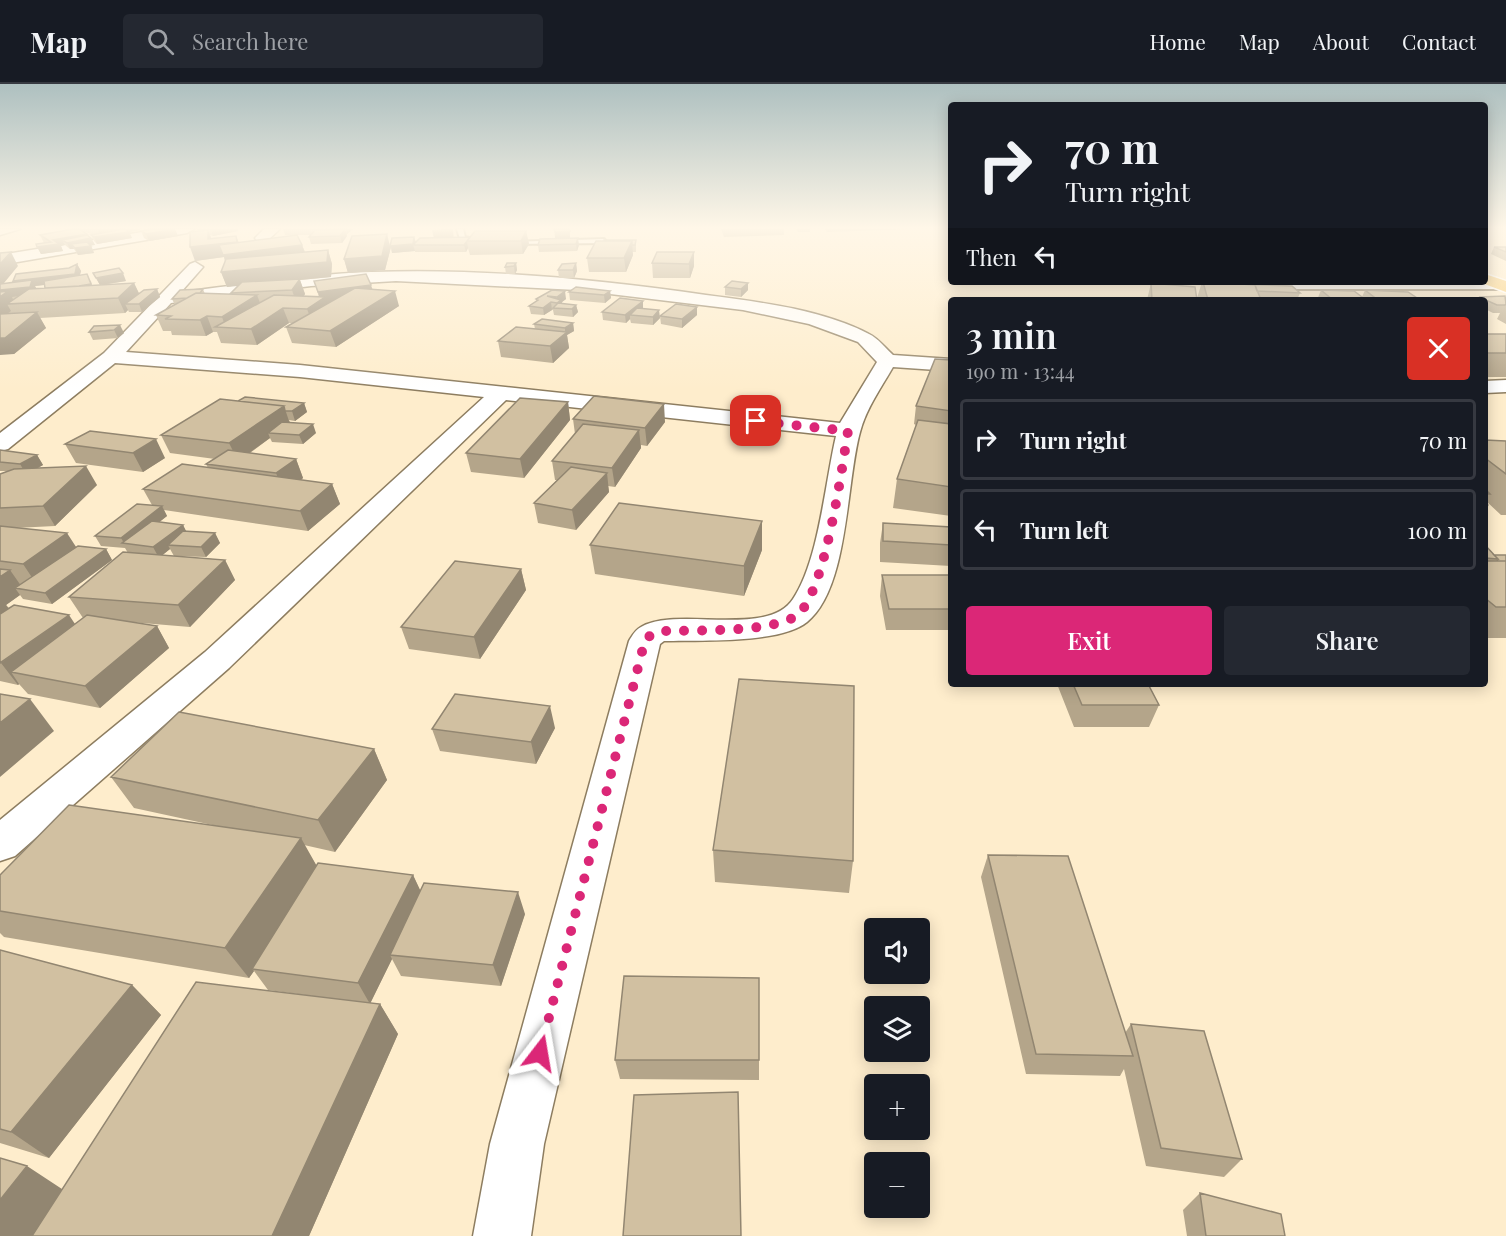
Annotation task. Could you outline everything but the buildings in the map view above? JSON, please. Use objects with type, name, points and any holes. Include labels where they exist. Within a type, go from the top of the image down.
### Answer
[{"type":"street","points":[[0,444],[111,357],[182,283]]},
{"type":"street","points":[[169,298],[323,283]]},
{"type":"street","points":[[502,1236],[517,1144],[645,640],[652,634],[664,631],[771,625],[797,615],[812,592],[830,533],[848,431],[887,361],[886,354],[872,340],[805,317],[693,297],[548,283]]},
{"type":"street","points":[[111,357],[300,371],[848,431]]},
{"type":"street","points":[[887,361],[948,364]]},
{"type":"street","points":[[1488,387],[1506,386]]},
{"type":"street","points":[[0,844],[216,660],[501,393]]},
{"type":"lane","points":[[1259,287],[1358,285]]},
{"type":"route","points":[[540,1053],[645,640],[652,634],[664,631],[771,625],[797,615],[812,592],[830,533],[848,431],[756,421]]}]
